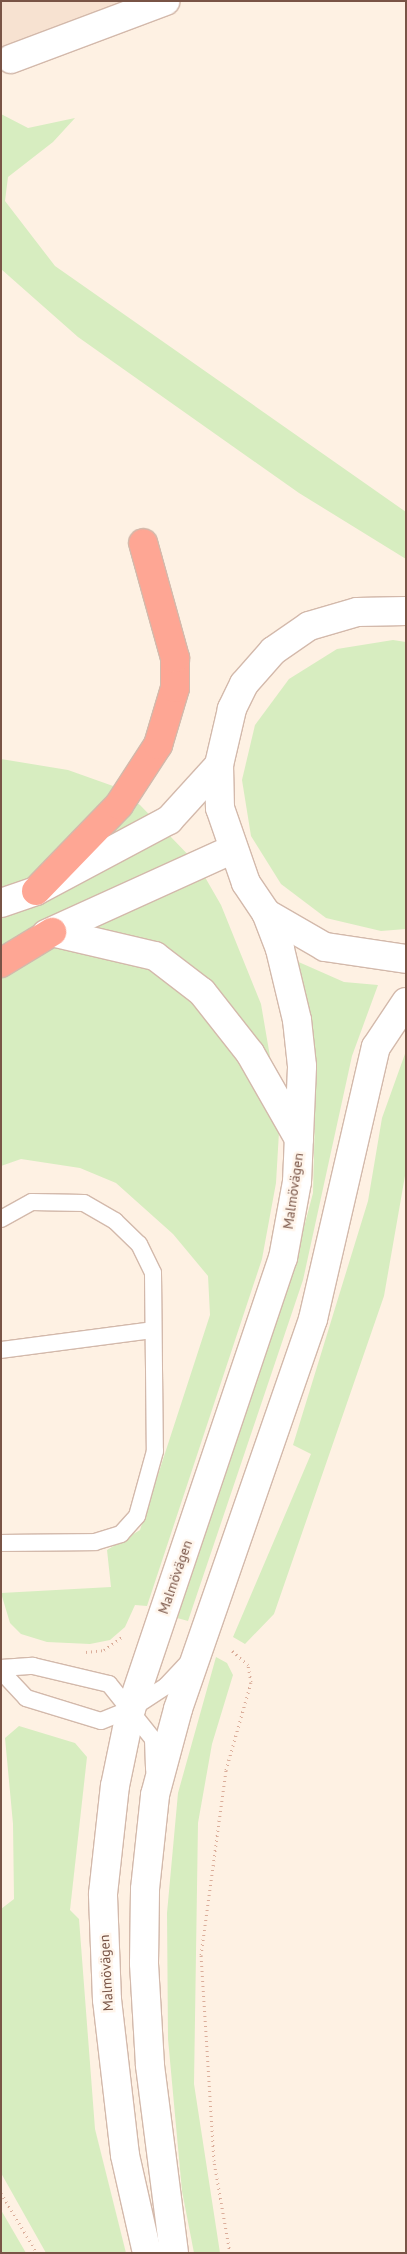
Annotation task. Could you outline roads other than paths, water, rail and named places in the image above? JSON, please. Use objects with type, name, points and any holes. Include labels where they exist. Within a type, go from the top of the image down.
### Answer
[{"type":"highway","points":[[36,892],[119,805],[158,745],[175,688],[175,658],[143,542]]},
{"type":"highway","points":[[1,963],[52,932]]},
{"type":"main road","points":[[11,59],[165,1]]},
{"type":"main road","points":[[406,611],[357,612],[308,626],[273,651],[244,684],[232,709],[219,765],[220,808],[233,849],[254,900],[266,913],[325,946],[406,958]]},
{"type":"main road","points":[[1,903],[36,892],[169,820],[219,765]]},
{"type":"main road","points":[[1,950],[52,932],[233,849]]},
{"type":"main road","name":"Malmövägen","points":[[147,2253],[124,2156],[106,2000],[102,1894],[115,1786],[131,1709],[283,1258],[297,1182],[302,1066],[297,1020],[280,949],[266,913]]},
{"type":"main road","points":[[52,932],[155,956],[202,992],[250,1053],[299,1139]]},
{"type":"main road","points":[[174,2253],[150,2065],[144,1963],[144,1889],[155,1795],[201,1642],[313,1319],[376,1047],[406,1002]]},
{"type":"lane","points":[[1,1219],[32,1202],[84,1203],[116,1221],[140,1244],[153,1273],[152,1330],[155,1451],[137,1516],[121,1534],[106,1541],[1,1543]]},
{"type":"lane","points":[[1,1350],[152,1330]]},
{"type":"lane","points":[[1,1670],[26,1698],[101,1721],[131,1709],[166,1686],[201,1642]]},
{"type":"lane","points":[[1,1670],[33,1666],[109,1684],[131,1709],[153,1739],[155,1795]]}]
